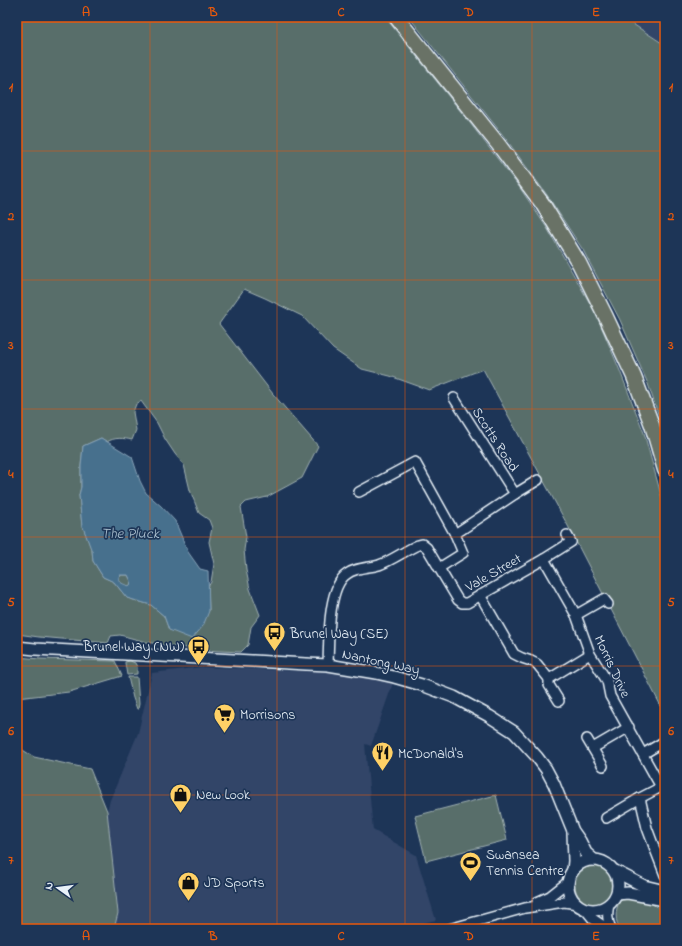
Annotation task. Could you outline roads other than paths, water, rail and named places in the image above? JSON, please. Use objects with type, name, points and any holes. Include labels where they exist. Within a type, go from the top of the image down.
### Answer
[{"type":"main road","points":[[396,17],[502,150],[542,203],[579,263],[634,377],[652,425],[665,470]]},
{"type":"street","name":"Scotts Road","points":[[454,398],[515,494]]},
{"type":"street","points":[[359,492],[415,462],[455,534],[463,553],[439,568]]},
{"type":"street","name":"Scotts Road","points":[[455,534],[538,480]]},
{"type":"street","name":"Vale Street","points":[[328,666],[330,619],[334,595],[338,583],[348,572],[381,564],[422,544],[427,548],[458,600],[462,603],[467,603],[571,542],[567,535]]},
{"type":"street","name":"Morris Drive","points":[[544,559],[576,615],[590,654],[607,681],[610,696],[663,787],[640,798],[606,818]]},
{"type":"street","points":[[480,595],[514,654],[537,664],[549,679],[550,686],[559,701]]},
{"type":"street","points":[[576,615],[604,599],[608,604]]},
{"type":"street","name":"Nantong Way","points":[[17,647],[328,666],[394,677],[454,697],[489,716],[514,732],[537,757],[546,769],[554,784],[573,831],[586,853],[594,860]]},
{"type":"street","points":[[549,679],[590,654]]},
{"type":"street","points":[[593,748],[628,728]]},
{"type":"street","points":[[587,739],[604,766]]},
{"type":"street","points":[[643,754],[665,741]]},
{"type":"street","points":[[640,798],[647,828],[665,875]]},
{"type":"street","name":"Nantong Way","points":[[571,876],[574,861],[573,831]]},
{"type":"street","points":[[449,929],[525,908],[564,902],[590,910],[604,908],[614,899],[617,894],[618,878],[609,865],[602,861],[585,861],[578,865],[571,876],[550,896],[525,908]]},
{"type":"street","points":[[614,871],[644,886],[665,891]]},
{"type":"street","points":[[571,876],[568,886],[573,899],[594,919],[610,929]]},
{"type":"street","points":[[617,894],[628,893],[665,900]]},
{"type":"street","points":[[609,904],[607,912],[610,929]]},
{"type":"water","name":"The Pluck","points":[[101,438],[132,457],[140,481],[146,493],[175,521],[188,552],[200,569],[208,571],[209,611],[203,626],[192,639],[169,630],[164,616],[151,605],[127,598],[114,582],[103,577],[93,561],[92,550],[82,527],[79,495],[81,487],[83,446]],"holes":[[[120,575],[128,575],[131,581],[130,586],[121,583],[119,580]]]},
{"type":"place","name":"Brunel Way (SE)","points":[[274,652]]},
{"type":"place","name":"Brunel Way (NW)","points":[[199,666]]},
{"type":"place","name":"Morrisons","points":[[225,734]]},
{"type":"place","name":"McDonald's","points":[[382,772]]},
{"type":"place","name":"New Look","points":[[180,814]]},
{"type":"place","name":"Swansea Tennis Centre","points":[[471,882]]},
{"type":"place","name":"JD Sports","points":[[188,902]]}]
